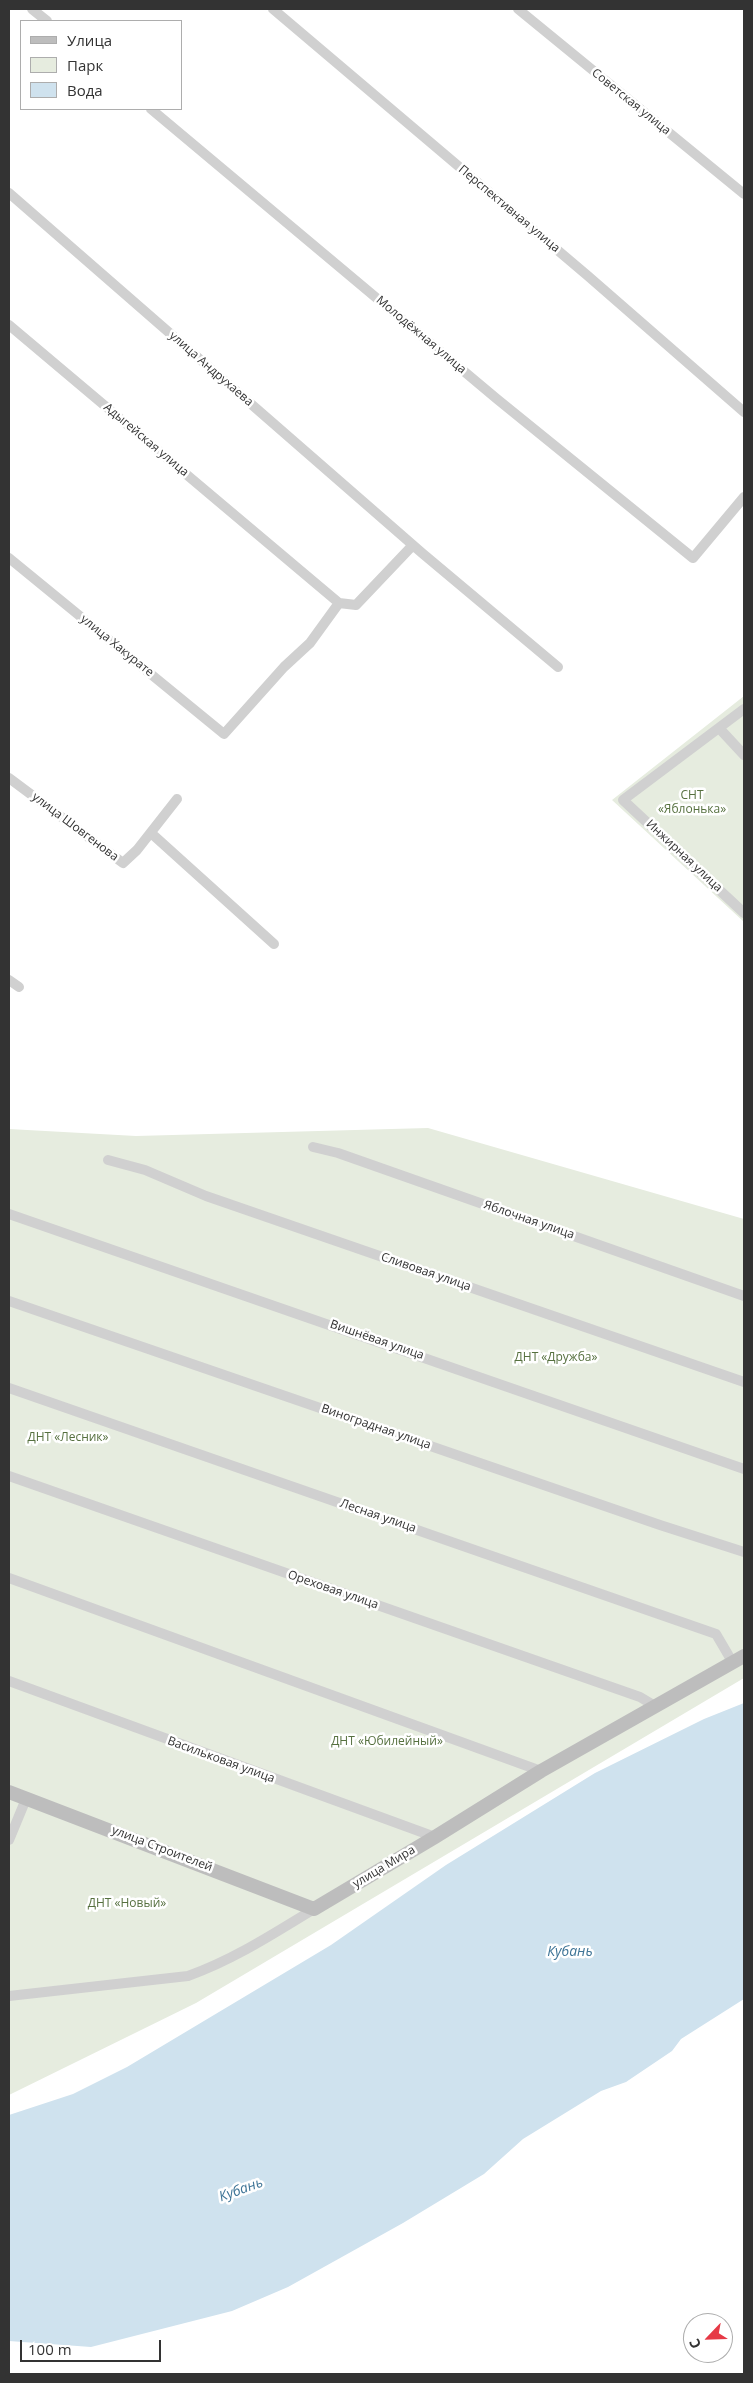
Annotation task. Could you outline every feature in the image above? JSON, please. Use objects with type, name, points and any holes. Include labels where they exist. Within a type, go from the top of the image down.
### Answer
[{"type":"street","points":[[32,9],[45,20]]},
{"type":"street","name":"Перспективная улица","points":[[273,9],[588,276],[744,412]]},
{"type":"street","name":"Советская улица","points":[[518,9],[744,194]]},
{"type":"street","name":"Молодёжная улица","points":[[152,110],[497,399],[693,558],[744,497]]},
{"type":"street","name":"улица Андрухаева","points":[[9,193],[413,545],[558,667]]},
{"type":"street","name":"Адыгейская улица","points":[[9,325],[340,603]]},
{"type":"street","points":[[340,603],[356,605],[413,545]]},
{"type":"street","name":"улица Хакурате","points":[[9,558],[224,734],[284,667],[310,643],[340,603]]},
{"type":"street","points":[[744,709],[719,728],[744,755]]},
{"type":"street","name":"Инжирная улица","points":[[719,728],[623,800],[744,913]]},
{"type":"street","name":"улица Шовгенова","points":[[9,778],[123,863],[177,800]]},
{"type":"street","points":[[151,832],[274,944]]},
{"type":"street","points":[[9,980],[19,987]]},
{"type":"street","name":"Яблочная улица","points":[[313,1147],[338,1153],[744,1296]]},
{"type":"street","name":"Сливовая улица","points":[[108,1160],[145,1170],[206,1196],[744,1382]]},
{"type":"street","name":"Вишнёвая улица","points":[[9,1214],[744,1468]]},
{"type":"street","name":"Виноградная улица","points":[[9,1300],[660,1525],[744,1552]]},
{"type":"street","name":"Лесная улица","points":[[9,1388],[716,1634],[739,1659]]},
{"type":"street","name":"Ореховая улица","points":[[9,1476],[640,1697],[655,1706]]},
{"type":"street","points":[[9,1578],[541,1771]]},
{"type":"street","name":"улица Мира","points":[[9,1996],[188,1976],[232,1958],[435,1837],[541,1771],[739,1659]]},
{"type":"street","name":"Васильковая улица","points":[[9,1681],[435,1837]]},
{"type":"street","name":"улица Строителей","points":[[9,1792],[314,1908]]},
{"type":"street","points":[[9,1840],[26,1798]]},
{"type":"green space","name":"СНТ «Яблонька»","points":[[744,696],[744,922],[612,800]]},
{"type":"green space","points":[[428,1128],[744,1219],[744,1678],[196,2003],[9,2095],[9,1129],[136,1136]]},
{"type":"water","name":"Кубань","points":[[744,1703],[744,1999],[681,2039],[672,2051],[626,2082],[601,2091],[523,2139],[484,2174],[403,2223],[288,2287],[232,2311],[91,2347],[9,2341],[9,2115],[73,2094],[127,2067],[331,1945],[446,1865],[595,1773],[704,1719]]},
{"type":"park label","name":"ДНТ «Дружба»","points":[[556,1358]]},
{"type":"park label","name":"ДНТ «Лесник»","points":[[68,1438]]},
{"type":"park label","name":"ДНТ «Юбилейный»","points":[[387,1742]]},
{"type":"park label","name":"ДНТ «Новый»","points":[[127,1904]]}]
